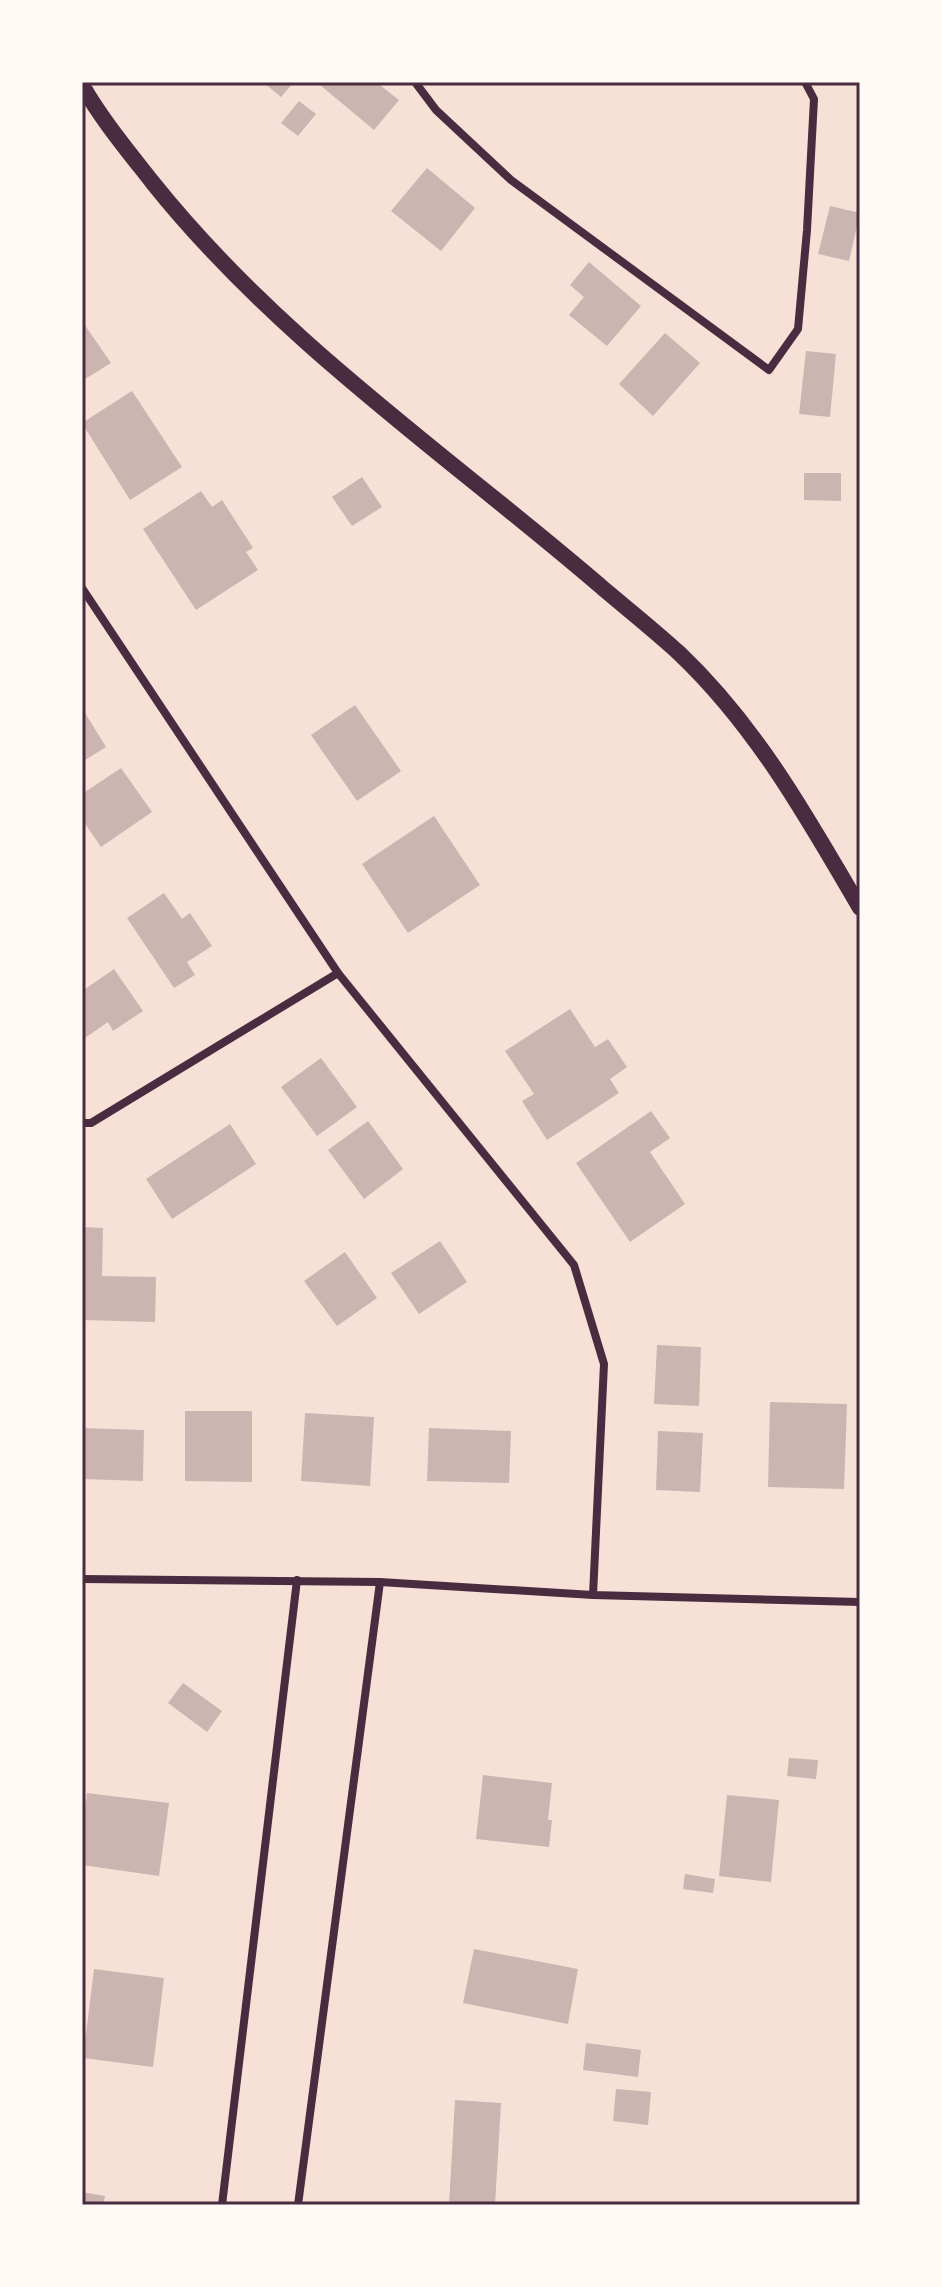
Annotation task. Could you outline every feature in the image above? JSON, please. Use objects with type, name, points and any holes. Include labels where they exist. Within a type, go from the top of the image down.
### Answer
[{"type":"main road","points":[[82,85],[100,116],[191,230],[286,326],[565,555],[679,653],[763,750],[800,805],[860,908]]},
{"type":"street","points":[[415,82],[436,110],[511,180],[769,370],[798,329],[814,99],[805,82]]},
{"type":"street","points":[[82,588],[338,973],[574,1265],[604,1364],[593,1595]]},
{"type":"street","points":[[82,1123],[91,1123],[338,973]]},
{"type":"street","points":[[82,1579],[380,1582],[593,1595],[860,1602]]},
{"type":"street","points":[[222,2205],[297,1580]]},
{"type":"street","points":[[298,2205],[380,1582]]},
{"type":"building","points":[[294,82],[281,97],[265,84]]},
{"type":"building","points":[[322,82],[376,82],[399,100],[374,130],[320,85]]},
{"type":"building","points":[[299,101],[316,114],[298,136],[281,123]]},
{"type":"building","points":[[427,168],[475,208],[441,251],[391,211]]},
{"type":"building","points":[[830,206],[860,213],[849,261],[818,254]]},
{"type":"building","points":[[589,262],[641,306],[607,346],[569,315],[584,297],[570,285]]},
{"type":"building","points":[[82,321],[111,363],[82,381]]},
{"type":"building","points":[[665,333],[700,363],[653,416],[619,384]]},
{"type":"building","points":[[806,351],[836,354],[830,417],[799,414]]},
{"type":"building","points":[[132,391],[182,467],[130,500],[82,423]]},
{"type":"building","points":[[804,473],[841,473],[841,501],[804,500]]},
{"type":"building","points":[[362,477],[382,507],[352,526],[332,497]]},
{"type":"building","points":[[201,491],[212,507],[222,500],[253,548],[246,552],[258,570],[196,610],[143,529]]},
{"type":"building","points":[[355,705],[401,771],[357,801],[311,735]]},
{"type":"building","points":[[82,708],[106,747],[82,762]]},
{"type":"building","points":[[121,768],[152,812],[101,847],[82,819],[82,794]]},
{"type":"building","points":[[434,816],[480,885],[408,933],[362,864]]},
{"type":"building","points":[[164,893],[182,919],[190,913],[212,946],[187,962],[195,975],[174,988],[127,918]]},
{"type":"building","points":[[114,969],[143,1011],[113,1031],[108,1022],[82,1040],[82,984],[85,989]]},
{"type":"building","points":[[570,1009],[595,1047],[608,1039],[627,1067],[610,1079],[619,1093],[547,1140],[522,1101],[534,1094],[505,1051]]},
{"type":"building","points":[[321,1058],[357,1107],[317,1136],[281,1087]]},
{"type":"building","points":[[651,1111],[670,1138],[650,1152],[685,1204],[630,1242],[576,1163]]},
{"type":"building","points":[[368,1121],[403,1169],[364,1199],[328,1150]]},
{"type":"building","points":[[230,1124],[256,1164],[172,1219],[146,1179]]},
{"type":"building","points":[[82,1227],[103,1228],[102,1276],[156,1277],[155,1322],[82,1320]]},
{"type":"building","points":[[440,1241],[467,1282],[419,1314],[391,1273]]},
{"type":"building","points":[[345,1252],[377,1298],[337,1326],[304,1281]]},
{"type":"building","points":[[657,1345],[701,1347],[699,1406],[654,1404]]},
{"type":"building","points":[[770,1402],[847,1404],[844,1489],[768,1487]]},
{"type":"building","points":[[185,1411],[252,1411],[252,1482],[185,1481]]},
{"type":"building","points":[[305,1413],[374,1417],[370,1486],[301,1481]]},
{"type":"building","points":[[82,1428],[144,1430],[143,1481],[82,1479]]},
{"type":"building","points":[[429,1428],[511,1431],[509,1483],[427,1481]]},
{"type":"building","points":[[658,1431],[703,1433],[700,1492],[656,1490]]},
{"type":"building","points":[[183,1683],[222,1711],[207,1732],[168,1703]]},
{"type":"building","points":[[789,1758],[818,1760],[816,1779],[787,1776]]},
{"type":"building","points":[[483,1775],[552,1783],[549,1847],[476,1839]]},
{"type":"building","points":[[87,1793],[169,1803],[159,1876],[82,1865]]},
{"type":"building","points":[[727,1795],[779,1800],[771,1882],[719,1876]]},
{"type":"building","points":[[685,1874],[715,1879],[713,1893],[683,1889]]},
{"type":"building","points":[[474,1949],[578,1969],[568,2024],[463,2003]]},
{"type":"building","points":[[94,1969],[164,1978],[153,2067],[83,2058]]},
{"type":"building","points":[[586,2043],[641,2050],[638,2077],[583,2070]]},
{"type":"building","points":[[616,2089],[651,2092],[648,2125],[613,2121]]},
{"type":"building","points":[[455,2100],[501,2103],[495,2205],[449,2205]]},
{"type":"building","points":[[82,2192],[105,2196],[103,2205],[82,2205]]}]
